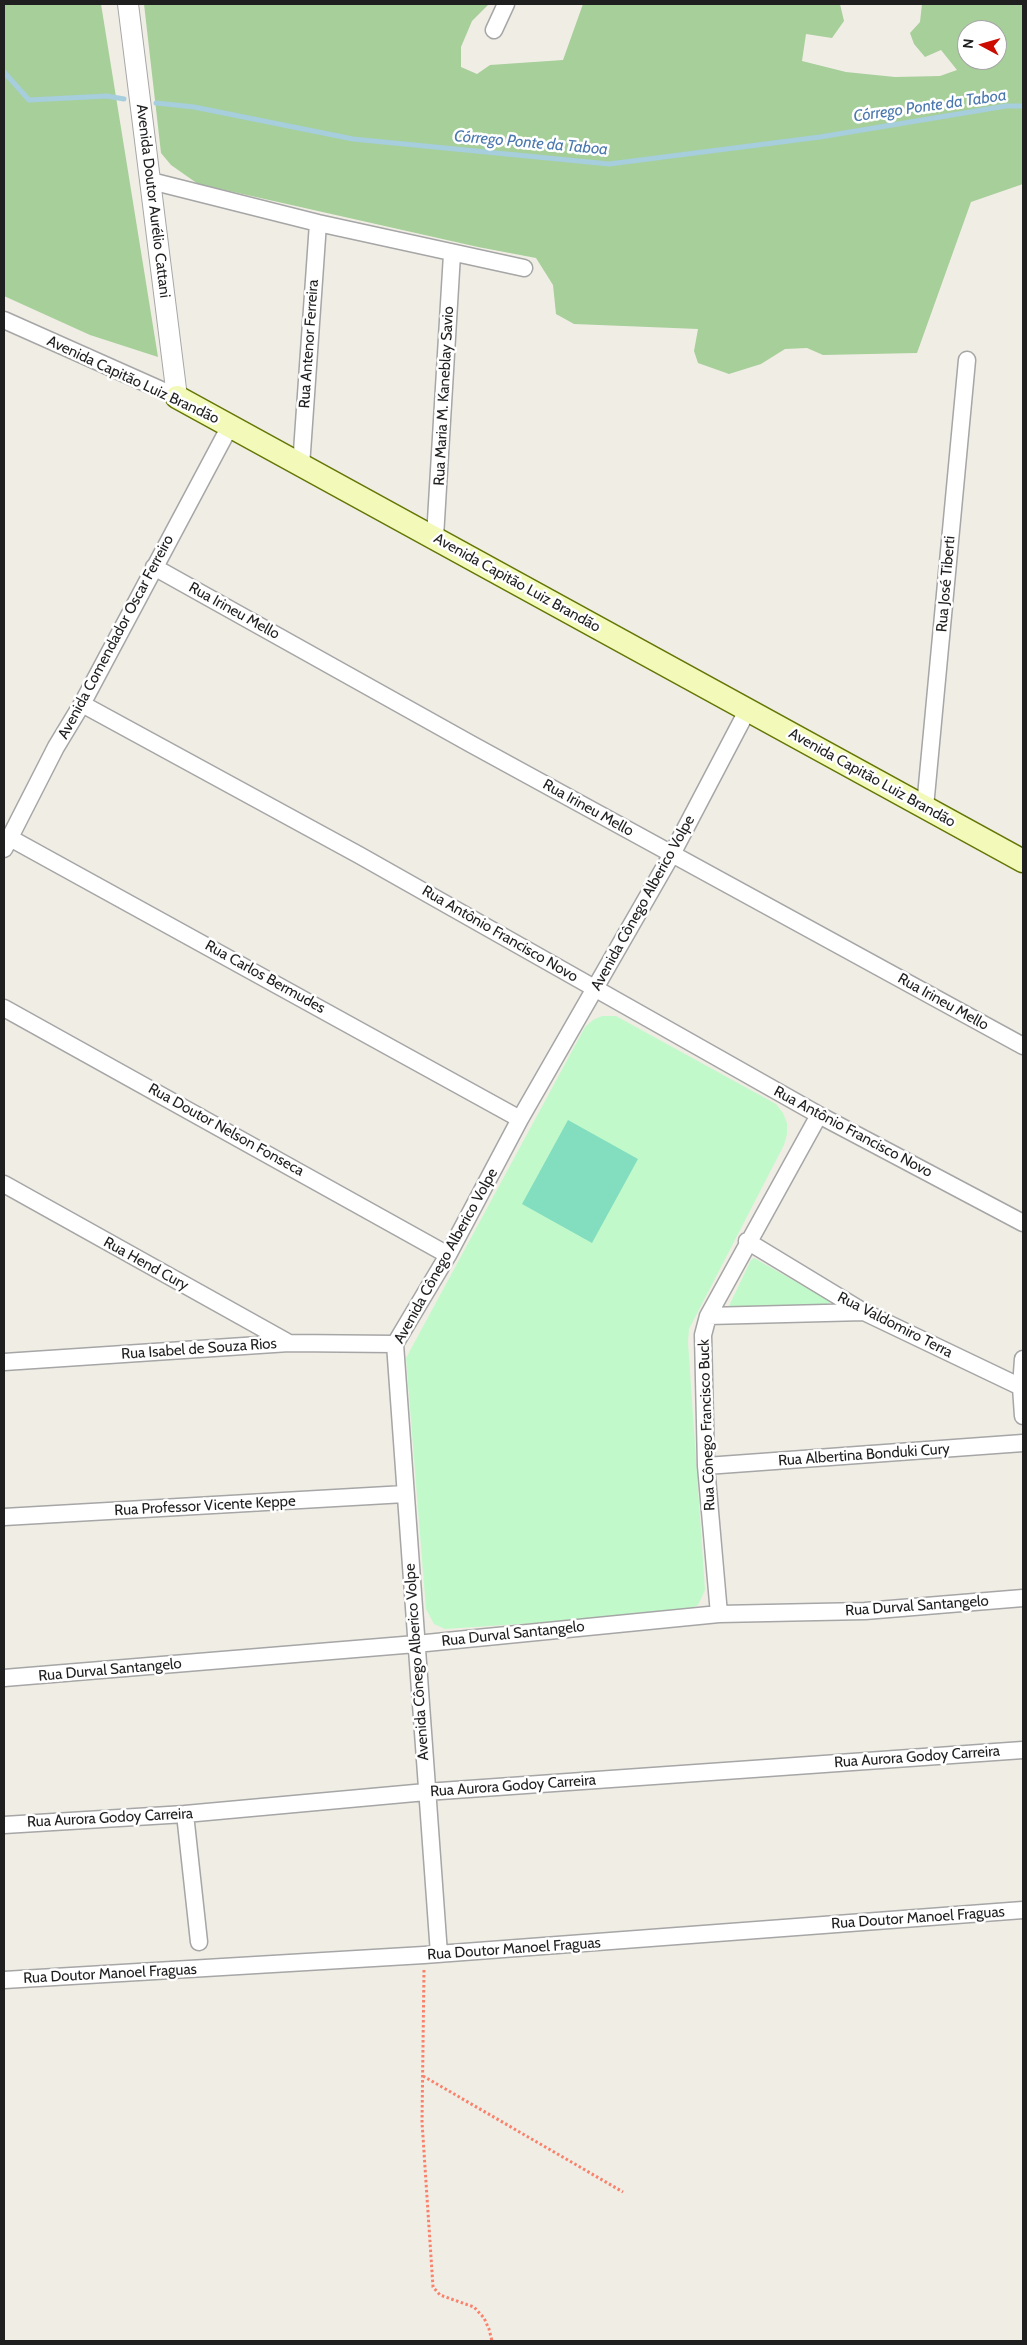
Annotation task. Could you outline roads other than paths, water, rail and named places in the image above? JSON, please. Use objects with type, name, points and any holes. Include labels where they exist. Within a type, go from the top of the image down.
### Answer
[{"type":"main road","name":"Avenida Capitão Luiz Brandão","points":[[177,398],[435,537],[747,711],[1023,861]]},
{"type":"street","name":"Avenida Doutor Aurélio Cattani","points":[[128,4],[177,398]]},
{"type":"street","points":[[494,30],[506,4]]},
{"type":"street","points":[[151,181],[318,223],[452,254],[524,268]]},
{"type":"street","name":"Rua Antenor Ferreira","points":[[301,466],[318,223]]},
{"type":"street","name":"Rua Maria M. Kaneblay Savio","points":[[435,537],[452,254]]},
{"type":"street","name":"Avenida Capitão Luiz Brandão","points":[[4,320],[177,398]]},
{"type":"street","name":"Rua José Tiberti","points":[[925,807],[968,360]]},
{"type":"street","name":"Avenida Comendador Oscar Ferreiro","points":[[7,843],[56,747],[82,704],[230,426]]},
{"type":"street","name":"Rua Irineu Mello","points":[[154,567],[1023,1046]]},
{"type":"street","name":"Rua Antônio Francisco Novo","points":[[82,704],[359,855],[819,1115],[1023,1223]]},
{"type":"street","name":"Avenida Cônego Alberico Volpe","points":[[432,1955],[426,1792],[395,1344],[448,1255],[520,1118],[672,854],[747,711]]},
{"type":"street","name":"Rua Carlos Bermudes","points":[[7,843],[520,1118]]},
{"type":"street","name":"Rua Doutor Nelson Fonseca","points":[[4,1008],[448,1255]]},
{"type":"street","name":"Rua Cônego Francisco Buck","points":[[719,1614],[706,1466],[703,1335],[708,1316],[747,1240],[819,1115]]},
{"type":"street","name":"Rua Hend Cury","points":[[4,1184],[289,1343]]},
{"type":"street","name":"Rua Valdomiro Terra","points":[[747,1240],[864,1312],[1021,1387]]},
{"type":"street","points":[[708,1316],[864,1312]]},
{"type":"street","name":"Rua Isabel de Souza Rios","points":[[4,1362],[289,1343],[395,1344]]},
{"type":"street","points":[[1023,1359],[1021,1387],[1023,1416]]},
{"type":"street","name":"Rua Albertina Bonduki Cury","points":[[706,1466],[1023,1443]]},
{"type":"street","name":"Rua Professor Vicente Keppe","points":[[4,1517],[406,1494]]},
{"type":"street","name":"Rua Durval Santangelo","points":[[4,1678],[416,1644],[719,1614],[865,1610],[1023,1598]]},
{"type":"street","name":"Rua Aurora Godoy Carreira","points":[[4,1825],[185,1814],[426,1792],[1023,1750]]},
{"type":"street","points":[[185,1814],[199,1942]]},
{"type":"street","name":"Rua Doutor Manoel Fraguas","points":[[4,1980],[432,1955],[1023,1910]]},
{"type":"waterway","name":"Córrego Ponte da Taboa","points":[[4,72],[29,100],[107,96],[124,99]]},
{"type":"waterway","name":"Córrego Ponte da Taboa","points":[[156,103],[194,107],[353,139],[609,164],[820,137],[1006,106],[1023,106]]}]
